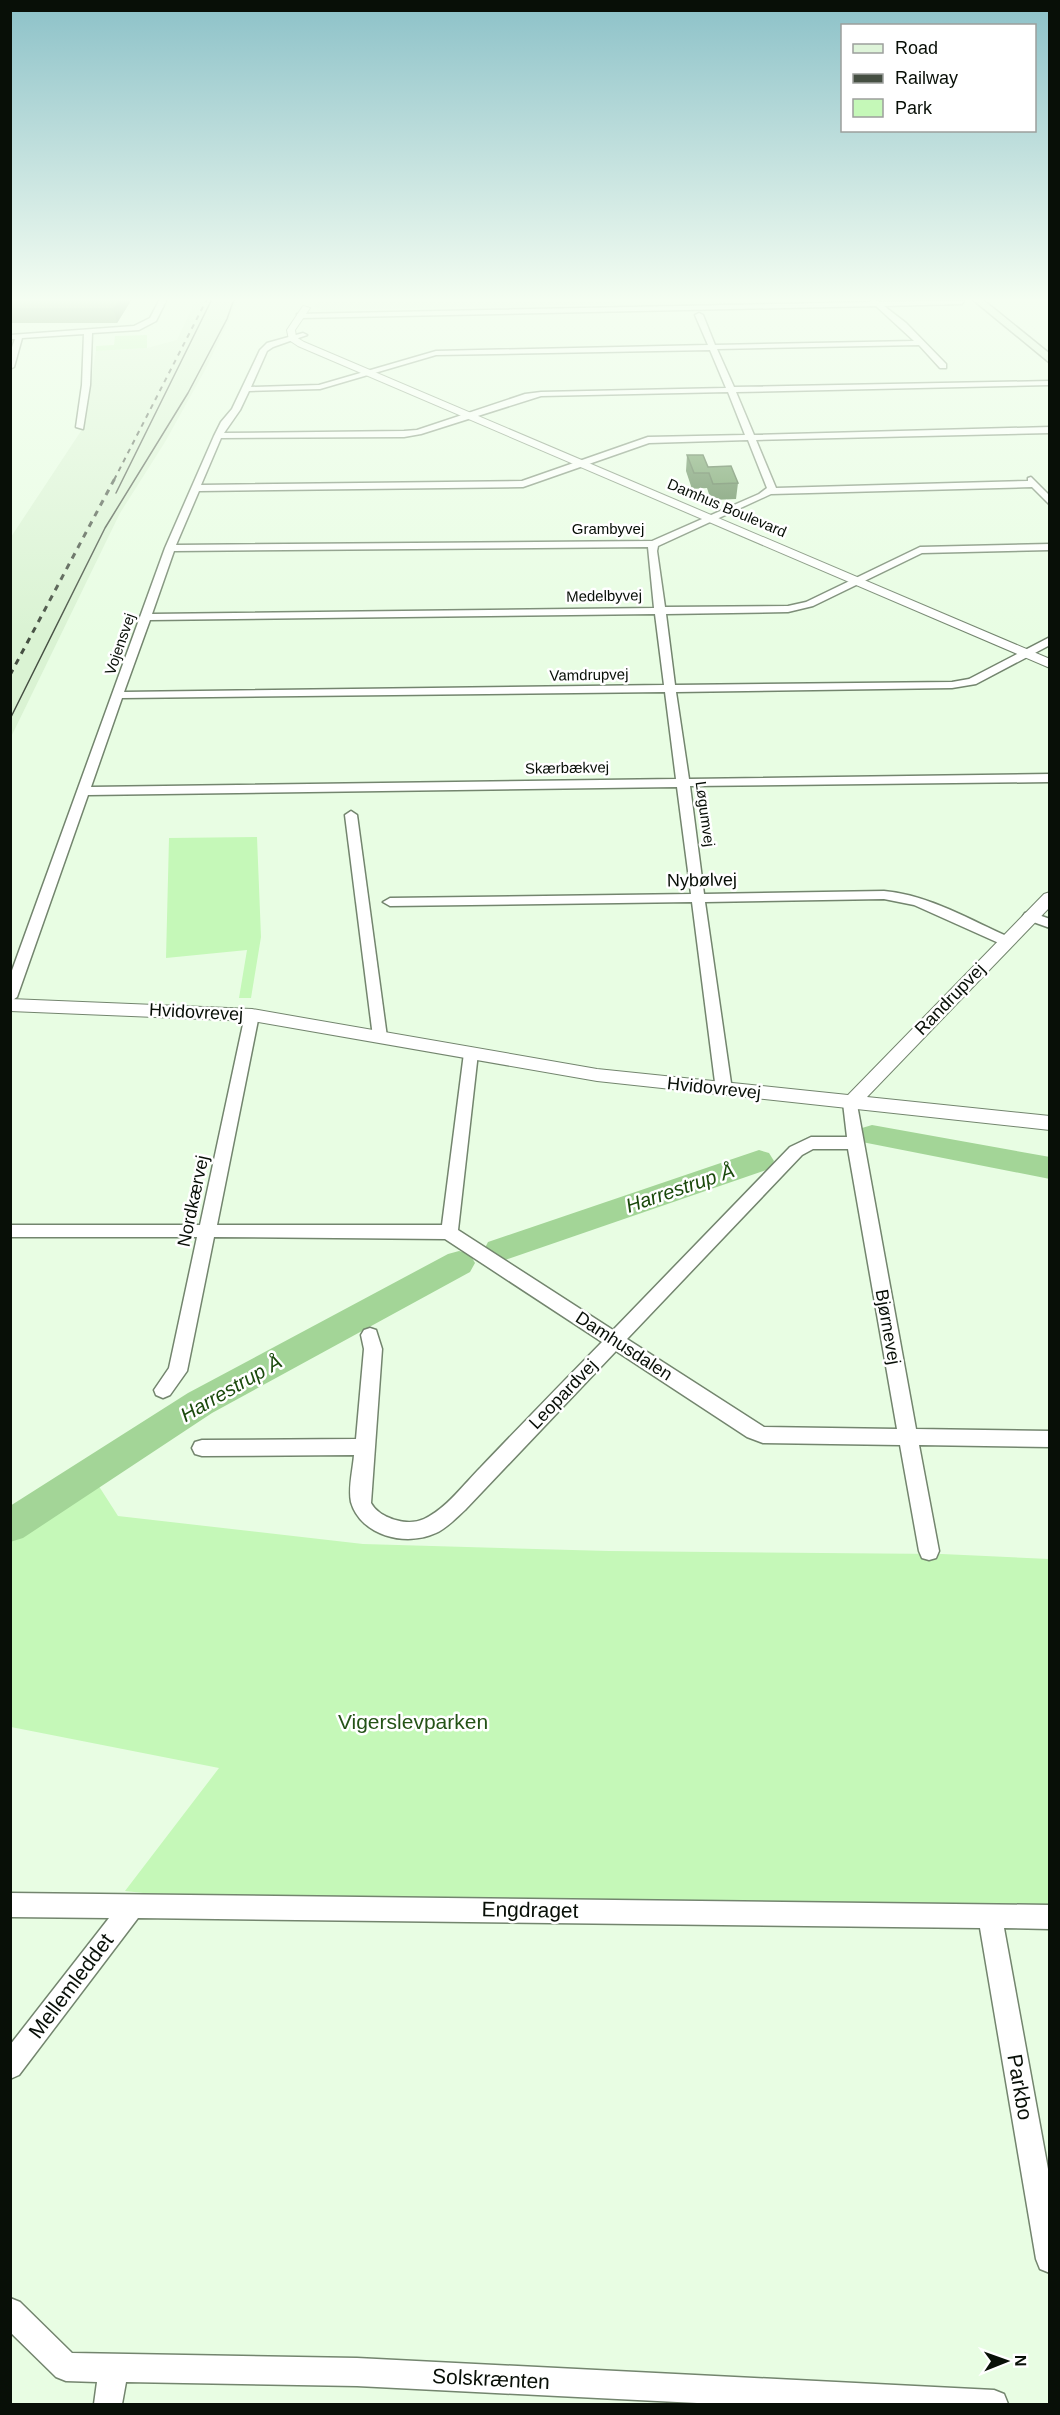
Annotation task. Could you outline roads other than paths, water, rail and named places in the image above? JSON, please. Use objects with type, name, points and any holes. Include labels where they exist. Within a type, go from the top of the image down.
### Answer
[{"type":"street","points":[[80,427],[82,412]]},
{"type":"street","name":"Vojensvej","points":[[10,997],[170,548],[218,436],[235,412]]},
{"type":"street","name":"Damhus Boulevard","points":[[458,412],[587,462],[861,578],[1050,654]]},
{"type":"street","points":[[218,436],[404,434],[418,432],[480,412]]},
{"type":"street","name":"Damhus Boulevard","points":[[480,412],[587,462]]},
{"type":"street","points":[[740,412],[770,478],[772,488],[769,491]]},
{"type":"street","points":[[196,488],[511,485],[533,482],[648,440],[1050,430]]},
{"type":"street","name":"Grambyvej","points":[[170,548],[654,544],[769,491],[1033,482],[1050,502]]},
{"type":"street","name":"Løgumvej","points":[[654,544],[652,551],[724,1090]]},
{"type":"street","name":"Medelbyvej","points":[[145,617],[796,608],[809,604],[920,550],[1050,547]]},
{"type":"street","name":"Damhus Boulevard","points":[[861,578],[1050,664]]},
{"type":"street","name":"Vamdrupvej","points":[[118,695],[963,684],[972,682],[1050,640]]},
{"type":"street","name":"Skærbækvej","points":[[85,791],[1050,778]]},
{"type":"street","points":[[351,815],[380,1037]]},
{"type":"street","name":"Nybølvej","points":[[390,902],[884,895],[904,897],[1006,940]]},
{"type":"street","name":"Randrupvej","points":[[851,1103],[1050,897]]},
{"type":"street","points":[[1030,916],[1050,924]]},
{"type":"street","name":"Hvidovrevej","points":[[10,1005],[252,1015],[597,1075],[1050,1123]]},
{"type":"street","name":"Nordkærvej","points":[[163,1390],[178,1371],[252,1015]]},
{"type":"street","points":[[449,1233],[471,1053]]},
{"type":"street","name":"Bjørnevej","points":[[851,1103],[855,1143],[929,1551]]},
{"type":"street","name":"Leopardvej","points":[[370,1335],[374,1349],[360,1497],[364,1513],[372,1520],[392,1528],[424,1529],[440,1520],[468,1492],[802,1146],[811,1143],[855,1143]]},
{"type":"street","name":"Damhusdalen","points":[[10,1231],[436,1231],[449,1233],[763,1435],[1050,1439]]},
{"type":"street","points":[[202,1448],[364,1447]]},
{"type":"street","name":"Engdraget","points":[[10,1905],[1050,1917]]},
{"type":"street","name":"Mellemleddet","points":[[10,2066],[132,1907]]},
{"type":"street","name":"Parkbo","points":[[990,1916],[1050,2259]]},
{"type":"street","name":"Solskrænten","points":[[10,2312],[66,2367],[368,2373],[994,2404]]},
{"type":"street","points":[[108,2404],[114,2369]]},
{"type":"waterway","name":"Harrestrup Å","points":[[872,1135],[1050,1168]]},
{"type":"waterway","name":"Harrestrup Å","points":[[499,1250],[759,1161]]},
{"type":"waterway","name":"Harrestrup Å","points":[[10,1526],[200,1403],[459,1263]]},
{"type":"tram line","points":[[116,493],[156,412]]},
{"type":"tram line","points":[[10,719],[105,528],[177,412]]},
{"type":"railway","points":[[114,480],[149,412]]},
{"type":"railway","points":[[10,675],[115,478]]},
{"type":"park label","name":"Vigerslevparken","points":[[413,1722]]}]
